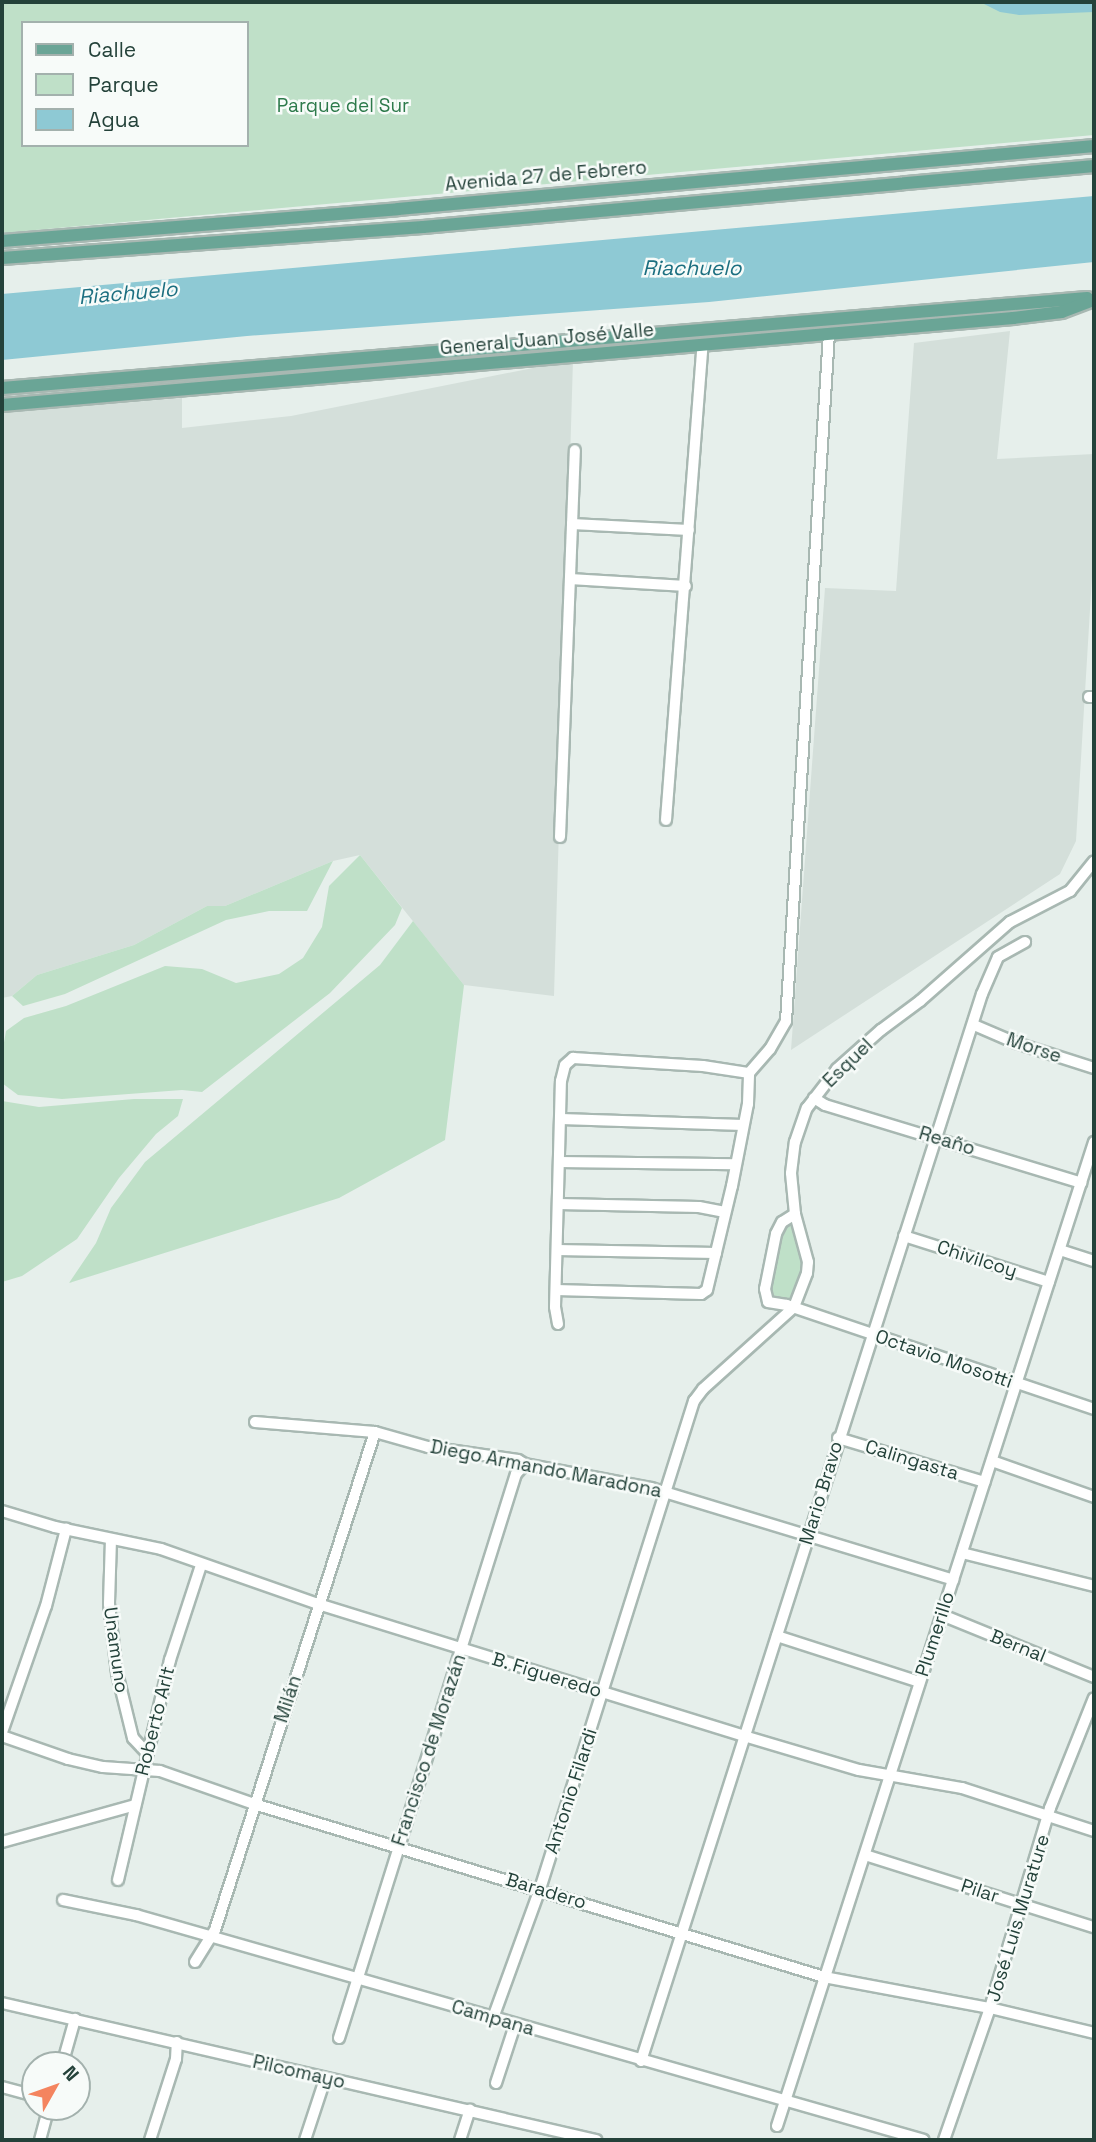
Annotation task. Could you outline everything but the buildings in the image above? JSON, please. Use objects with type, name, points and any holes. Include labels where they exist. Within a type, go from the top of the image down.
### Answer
[{"type":"main road","name":"Avenida 27 de Febrero","points":[[2,241],[398,209],[1094,146]]},
{"type":"main road","name":"Avenida 27 de Febrero","points":[[2,258],[423,227],[1094,166]]},
{"type":"main road","name":"General Juan José Valle","points":[[2,405],[1050,314],[1094,299]]},
{"type":"main road","name":"General Juan José Valle","points":[[2,388],[1094,299]]},
{"type":"street","points":[[556,1290],[701,1294],[707,1290],[743,1125],[750,1073],[782,1030],[787,1013],[828,333]]},
{"type":"street","points":[[666,820],[703,344]]},
{"type":"street","points":[[560,837],[575,450]]},
{"type":"street","points":[[572,524],[689,530]]},
{"type":"street","points":[[570,579],[686,586]]},
{"type":"street","name":"Esquel","points":[[694,1401],[703,1389],[793,1307],[808,1268],[796,1214],[793,1155],[803,1115],[814,1098],[837,1069],[920,1001],[990,938],[1019,917],[1070,891],[1094,861]]},
{"type":"street","name":"Mario Bravo","points":[[641,2061],[871,1335],[974,1026],[998,957],[1025,942]]},
{"type":"street","name":"Morse","points":[[974,1026],[1016,1043],[1094,1068]]},
{"type":"street","points":[[558,1324],[556,1290],[559,1162],[565,1065],[573,1059],[703,1066],[750,1073]]},
{"type":"street","name":"Reaño","points":[[814,1098],[825,1105],[1081,1183]]},
{"type":"street","points":[[561,1119],[743,1125]]},
{"type":"street","name":"Plumerillo","points":[[777,2126],[1094,1146]]},
{"type":"street","points":[[559,1162],[735,1164]]},
{"type":"street","points":[[558,1205],[699,1207],[724,1212]]},
{"type":"street","name":"Octavio Mosotti","points":[[796,1214],[779,1226],[764,1293],[768,1302],[793,1307],[1094,1409]]},
{"type":"street","name":"Chivilcoy","points":[[904,1236],[1049,1282]]},
{"type":"street","points":[[557,1250],[716,1253]]},
{"type":"street","points":[[1060,1250],[1094,1261]]},
{"type":"street","name":"Antonio Filardi","points":[[493,2018],[540,1889],[694,1401]]},
{"type":"street","name":"Diego Armando Maradona","points":[[255,1422],[376,1432],[428,1447],[518,1460],[525,1464],[666,1492],[953,1580]]},
{"type":"street","name":"Milán","points":[[195,1962],[211,1938],[376,1432]]},
{"type":"street","name":"Calingasta","points":[[838,1438],[985,1482]]},
{"type":"street","points":[[992,1461],[1094,1497]]},
{"type":"street","name":"Francisco de Morazán","points":[[339,2038],[516,1474],[525,1464]]},
{"type":"street","name":"B. Figueredo","points":[[2,1511],[66,1530],[161,1549],[318,1604],[744,1736],[859,1770],[962,1788],[1094,1832]]},
{"type":"street","points":[[2,1734],[46,1606],[66,1530]]},
{"type":"street","name":"Unamuno","points":[[111,1539],[109,1604],[117,1672],[133,1738],[148,1753]]},
{"type":"street","points":[[962,1553],[1094,1586]]},
{"type":"street","name":"Roberto Arlt","points":[[118,1880],[170,1660],[201,1565]]},
{"type":"street","name":"Bernal","points":[[942,1615],[1094,1675]]},
{"type":"street","points":[[777,1636],[919,1682]]},
{"type":"street","name":"José Luis Murature","points":[[944,2140],[990,2008],[1048,1817],[1094,1698]]},
{"type":"street","name":"Baradero","points":[[2,1734],[68,1759],[103,1767],[160,1770],[254,1804],[540,1889],[824,1978],[990,2008],[1094,2033]]},
{"type":"street","points":[[2,1842],[135,1805]]},
{"type":"street","name":"Pilar","points":[[865,1855],[1094,1927]]},
{"type":"street","name":"Campana","points":[[63,1900],[136,1915],[923,2140]]},
{"type":"street","name":"Pilcomayo","points":[[2,2003],[596,2140]]},
{"type":"street","points":[[66,2051],[75,2020]]},
{"type":"street","points":[[496,2083],[515,2025]]},
{"type":"street","points":[[149,2140],[176,2059],[177,2042]]},
{"type":"street","points":[[305,2140],[325,2079]]},
{"type":"street","points":[[2,2087],[21,2092]]},
{"type":"street","points":[[460,2140],[470,2110]]},
{"type":"street","points":[[40,2140],[45,2121]]},
{"type":"shaded area","points":[[1010,331],[997,459],[1094,454],[1094,544],[1076,841],[1060,874],[791,1050],[825,588],[896,591],[914,343]]},
{"type":"shaded area","points":[[573,360],[554,996],[464,985],[360,855],[333,861],[225,906],[207,906],[134,945],[37,975],[12,996],[2,998],[2,413],[182,398],[182,428],[291,416]]},
{"type":"green space","name":"Parque del Sur","points":[[2,2],[1094,2],[1094,135],[2,233]]},
{"type":"green space","points":[[360,855],[402,908],[395,925],[330,993],[202,1092],[182,1090],[62,1099],[18,1095],[2,1083],[2,1054],[6,1031],[24,1018],[66,1006],[165,966],[202,969],[236,983],[279,974],[303,958],[322,927],[329,886]]},
{"type":"green space","points":[[333,861],[307,911],[269,911],[226,920],[65,994],[23,1006],[12,996],[37,975],[134,945],[207,906],[225,906]]},
{"type":"green space","points":[[413,921],[464,985],[445,1140],[339,1198],[69,1283],[96,1243],[111,1208],[145,1162],[380,965]]},
{"type":"green space","points":[[134,1099],[183,1099],[178,1116],[156,1134],[119,1178],[77,1239],[22,1276],[2,1282],[2,1101],[39,1107]]},
{"type":"green space","points":[[793,1223],[804,1255],[802,1278],[790,1298],[772,1298],[768,1292],[780,1233],[784,1225]]},
{"type":"water","points":[[980,2],[1094,2],[1094,12],[1019,15],[1000,12]]},
{"type":"water","name":"Riachuelo","points":[[1094,196],[1094,262],[709,302],[247,336],[2,360],[2,294]]}]
